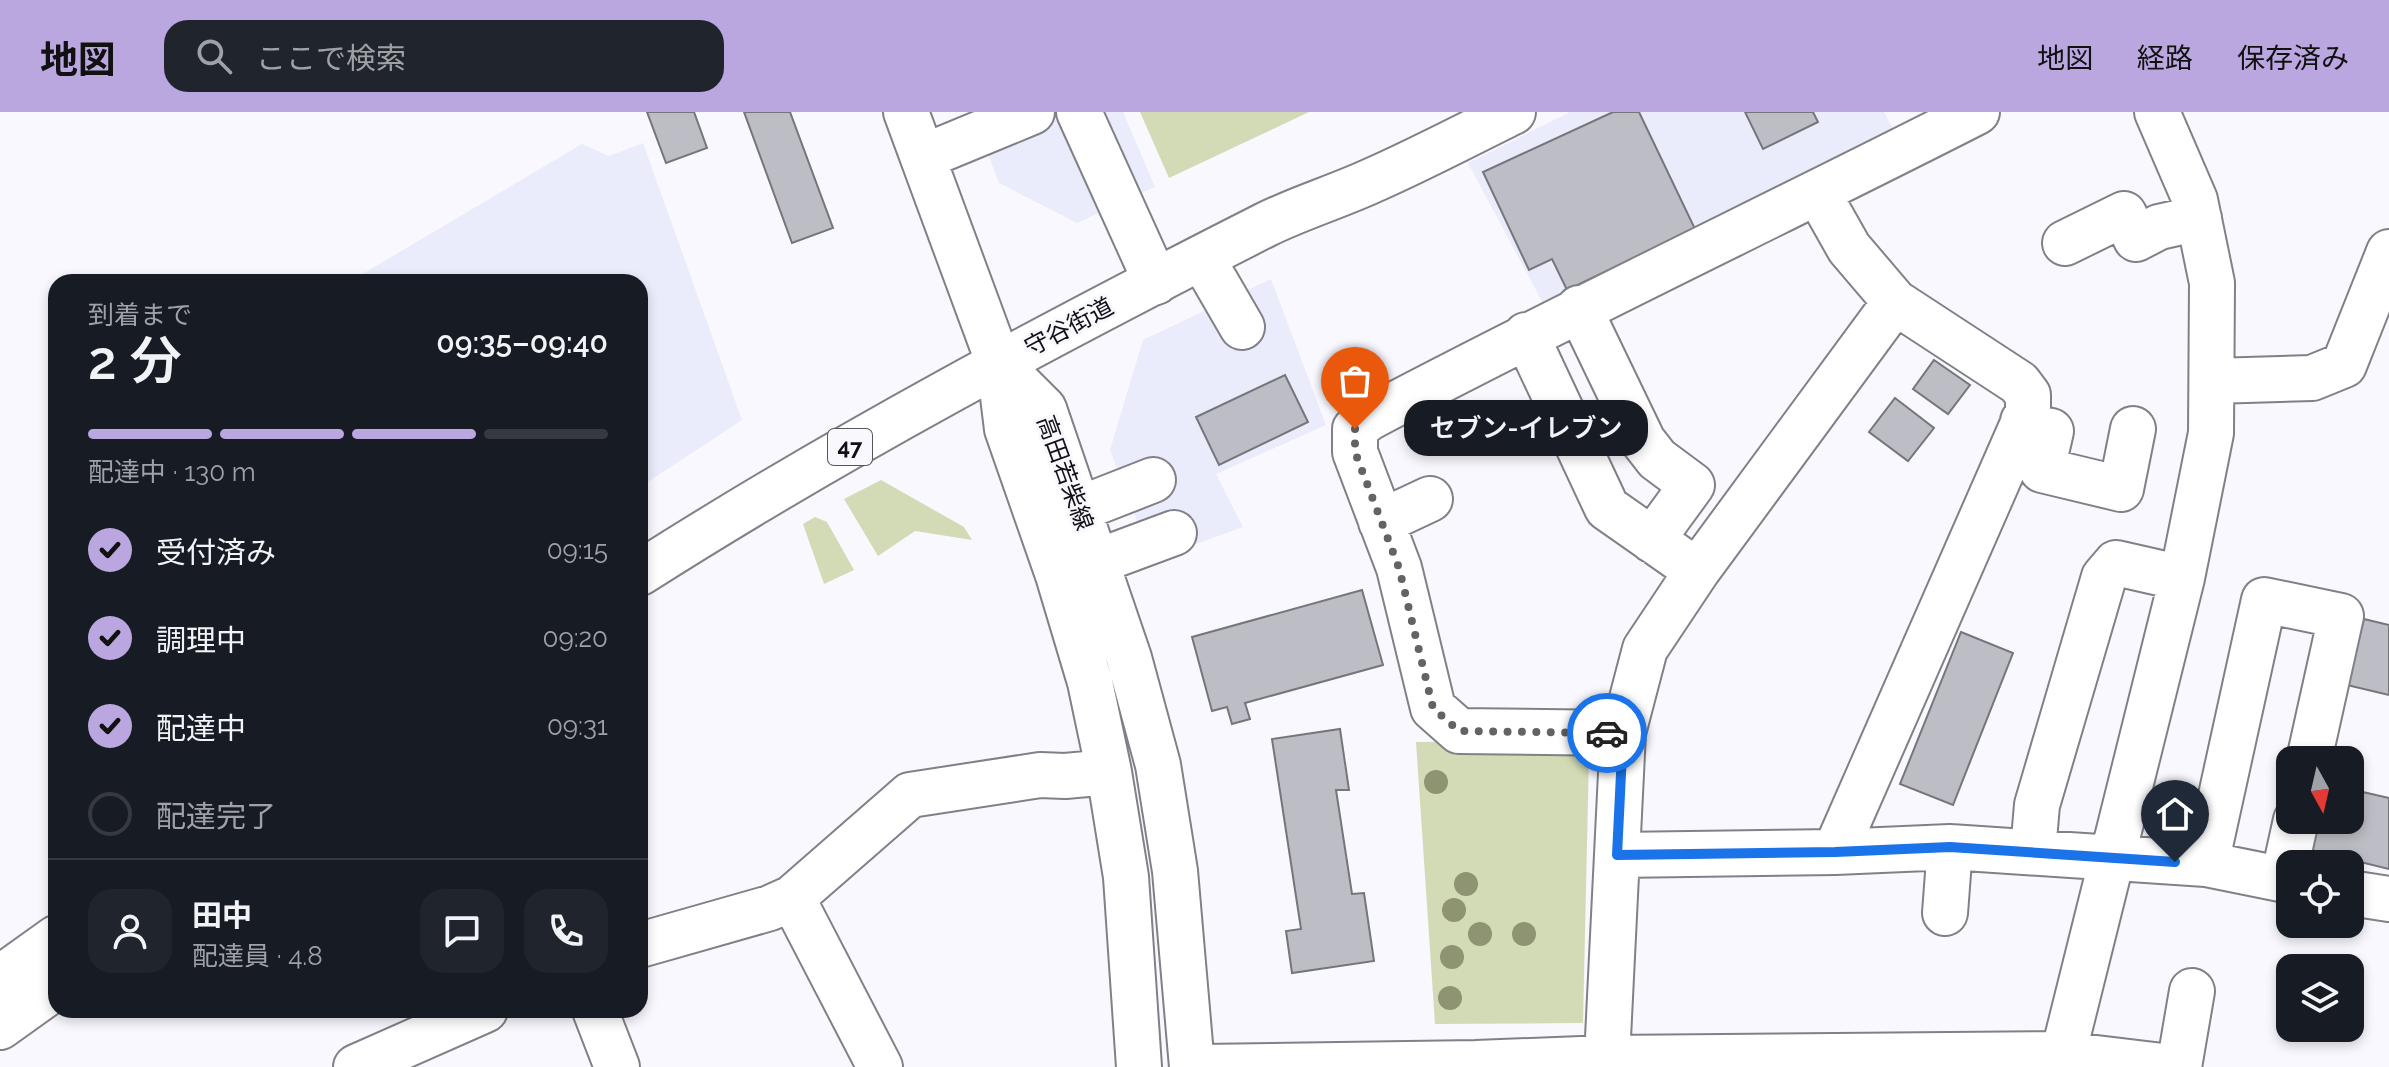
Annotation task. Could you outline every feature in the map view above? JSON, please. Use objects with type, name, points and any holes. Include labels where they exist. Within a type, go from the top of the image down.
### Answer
[{"type":"street","points":[[906,112],[999,364]]},
{"type":"street","points":[[923,157],[1032,112]]},
{"type":"street","points":[[1079,112],[1156,282]]},
{"type":"street","name":"守谷街道","points":[[648,568],[872,434],[999,364],[1268,224],[1372,181],[1513,112]]},
{"type":"street","points":[[1623,733],[1459,731],[1433,708],[1399,568],[1355,452],[1355,429],[1369,418],[1526,335],[1977,112]]},
{"type":"street","points":[[2061,1061],[2182,578],[2211,433],[2212,283],[2195,200],[2157,112]]},
{"type":"street","points":[[1818,193],[1849,248],[1895,302],[2019,383],[2028,395],[2028,412],[1835,852]]},
{"type":"street","points":[[2065,243],[2124,214],[2136,239],[2159,227],[2199,218]]},
{"type":"street","points":[[2213,381],[2312,378],[2344,365],[2389,252]]},
{"type":"street","points":[[1202,258],[1242,327]]},
{"type":"street","points":[[1607,1058],[1623,733],[1645,649],[1697,571],[1895,302]]},
{"type":"street","points":[[1579,308],[1643,441],[1657,459],[1692,485],[1652,540]]},
{"type":"street","points":[[1526,335],[1607,508],[1697,571]]},
{"type":"street","name":"高田若柴線","points":[[999,364],[1044,409],[1129,658],[1158,765],[1175,871],[1192,1067]]},
{"type":"street","name":"高田若柴線","points":[[999,364],[1007,429],[1058,575],[1090,682],[1109,772],[1126,877],[1139,1067]]},
{"type":"street","points":[[2023,421],[2051,431],[2042,470],[2121,489],[2133,429]]},
{"type":"street","points":[[1079,509],[1153,480]]},
{"type":"street","points":[[1381,522],[1430,499]]},
{"type":"street","points":[[1096,562],[1174,533]]},
{"type":"street","points":[[2033,851],[2037,805],[2104,577],[2116,563],[2182,578]]},
{"type":"street","points":[[2206,864],[2264,600],[2341,616],[2312,746]]},
{"type":"street","points":[[648,943],[770,908],[792,898],[910,795],[1040,775],[1109,772]]},
{"type":"street","points":[[1945,913],[1950,847]]},
{"type":"street","points":[[1617,855],[1950,847],[2206,864],[2276,878]]},
{"type":"street","points":[[2364,895],[2389,899]]},
{"type":"street","points":[[797,907],[880,1067]]},
{"type":"street","points":[[0,978],[48,944]]},
{"type":"street","points":[[2179,1067],[2192,991]]},
{"type":"street","points":[[0,1027],[48,993]]},
{"type":"street","points":[[356,1067],[467,1018]]},
{"type":"street","points":[[598,1018],[617,1067]]},
{"type":"street","points":[[1202,1067],[1476,1065],[1607,1058],[2061,1061],[2171,1067]]},
{"type":"shaded area","points":[[972,112],[1123,112],[1155,187],[1077,223],[999,183]]},
{"type":"shaded area","points":[[1570,112],[1884,112],[1894,131],[1545,307],[1468,163]]},
{"type":"shaded area","points":[[643,143],[742,420],[648,482],[648,274],[363,274],[582,144],[609,156]]},
{"type":"shaded area","points":[[1271,279],[1326,425],[1216,474],[1243,527],[1152,560],[1110,450],[1143,340]]},
{"type":"green space","points":[[1140,112],[1309,112],[1169,178]]},
{"type":"green space","points":[[881,480],[964,527],[972,540],[915,531],[878,556],[844,499]]},
{"type":"green space","points":[[815,517],[827,522],[854,570],[824,584],[803,524]]},
{"type":"green space","points":[[1576,740],[1589,754],[1583,1023],[1435,1024],[1416,742]]},
{"type":"building","points":[[647,112],[694,112],[707,148],[666,163]]},
{"type":"building","points":[[744,112],[790,112],[833,228],[792,243]]},
{"type":"building","points":[[1613,112],[1639,112],[1695,229],[1567,290],[1552,259],[1529,270],[1483,172]]},
{"type":"building","points":[[1745,112],[1813,112],[1818,122],[1763,149]]},
{"type":"building","points":[[1934,360],[1970,385],[1948,414],[1913,389]]},
{"type":"building","points":[[1285,375],[1308,422],[1219,465],[1196,417]]},
{"type":"building","points":[[1895,398],[1934,428],[1908,461],[1869,432]]},
{"type":"building","points":[[1362,590],[1383,665],[1245,703],[1250,719],[1232,724],[1227,707],[1212,711],[1192,637]]},
{"type":"building","points":[[2364,619],[2389,625],[2389,695],[2347,685]]},
{"type":"building","points":[[1961,632],[2013,653],[1953,805],[1900,784]]},
{"type":"building","points":[[1340,729],[1349,790],[1336,790],[1352,894],[1364,893],[1374,961],[1292,973],[1286,931],[1301,929],[1272,739]]},
{"type":"building","points":[[2364,792],[2389,798],[2389,869],[2364,863],[2364,850],[2311,850],[2315,834],[2364,834]]},
{"type":"way so far","points":[[1355,429],[1355,452],[1399,568],[1433,708],[1459,731],[1607,733]]},
{"type":"place","name":"セブン-イレブン","points":[[1355,429]]},
{"type":"route","points":[[1607,733],[1623,733],[1617,855],[1950,847],[2175,862]]}]
